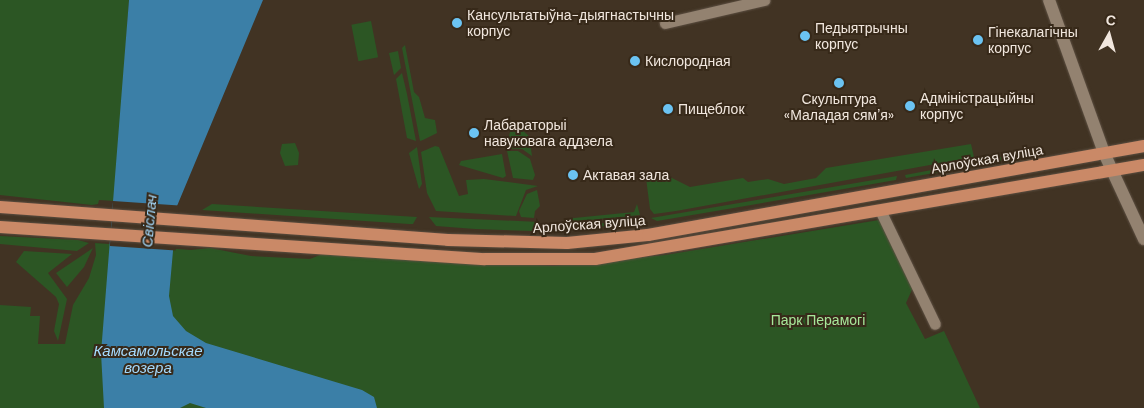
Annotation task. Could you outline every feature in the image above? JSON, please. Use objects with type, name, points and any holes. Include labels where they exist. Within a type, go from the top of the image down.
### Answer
[{"type":"main road","name":"Арлоўская вуліца","points":[[0,207],[194,219],[448,240],[567,243],[648,235],[1144,146]]},
{"type":"main road","points":[[0,227],[438,256],[532,261],[595,259],[881,212],[1144,165]]},
{"type":"main road","points":[[438,256],[437,245],[448,240]]},
{"type":"street","points":[[665,23],[764,0]]},
{"type":"street","points":[[1048,0],[1104,154],[1144,239]]},
{"type":"street","points":[[881,212],[935,324]]},
{"type":"green space","points":[[0,0],[129,0],[115,201],[99,200],[98,204],[92,205],[0,195]]},
{"type":"green space","points":[[371,21],[378,57],[358,61],[351,25]]},
{"type":"green space","points":[[405,45],[414,92],[419,97],[425,118],[435,120],[437,133],[420,141],[402,48]]},
{"type":"green space","points":[[398,51],[401,68],[394,75],[389,53]]},
{"type":"green space","points":[[402,73],[416,141],[407,138],[396,79]]},
{"type":"green space","points":[[523,131],[529,136],[532,156],[522,149],[506,148],[510,132]]},
{"type":"green space","points":[[295,143],[299,153],[298,165],[285,166],[280,153],[282,144]]},
{"type":"green space","points":[[971,144],[974,157],[676,211],[654,214],[650,209],[646,178],[654,173],[664,174],[690,187],[743,178],[748,182],[768,179],[784,184],[816,178],[826,168]]},
{"type":"green space","points":[[435,146],[439,147],[459,196],[468,194],[466,180],[484,179],[538,186],[526,190],[516,216],[436,211],[427,193],[421,152]]},
{"type":"green space","points":[[417,147],[422,184],[419,189],[409,153]]},
{"type":"green space","points":[[507,151],[518,151],[530,159],[535,175],[533,180],[513,178]]},
{"type":"green space","points":[[502,154],[506,176],[503,178],[459,165],[461,161]]},
{"type":"green space","points":[[1001,157],[1001,161],[906,178],[905,175]]},
{"type":"green space","points":[[897,176],[896,180],[751,205],[657,221],[651,218]]},
{"type":"green space","points":[[537,190],[540,206],[535,211],[534,218],[521,217],[519,211],[527,194]]},
{"type":"green space","points":[[212,204],[417,217],[413,224],[409,224],[202,210]]},
{"type":"green space","points":[[637,204],[640,215],[569,222],[564,219],[634,212]]},
{"type":"green space","points":[[429,217],[540,222],[533,231],[475,229],[436,226]]},
{"type":"green space","name":"Парк Перамогі","points":[[885,219],[915,283],[906,303],[925,339],[944,331],[980,408],[0,408],[0,305],[31,307],[30,316],[40,316],[38,344],[65,344],[73,305],[89,278],[96,255],[95,243],[191,250],[210,248],[251,256],[310,259],[325,253],[553,266],[665,255]]},
{"type":"green space","points":[[641,220],[622,225],[565,229],[566,226]]},
{"type":"green space","points":[[0,236],[78,240],[89,243],[77,251],[0,244]]},
{"type":"green space","points":[[93,248],[84,267],[67,287],[56,273]]},
{"type":"green space","points":[[24,251],[72,254],[48,273],[67,299],[58,341],[54,331],[59,304],[56,297],[16,262]]},
{"type":"water","points":[[129,0],[263,0],[177,206],[169,296],[173,316],[186,331],[206,343],[362,390],[374,397],[377,408],[206,408],[190,403],[180,408],[104,408],[101,353]]},
{"type":"pier","points":[[113,201],[179,206],[176,250],[110,246]]},
{"type":"place","name":"Кансультатыўна-дыягнастычны корпус","points":[[457,23]]},
{"type":"place","name":"Педыятрычны корпус","points":[[805,36]]},
{"type":"place","name":"Гінекалагічны корпус","points":[[978,40]]},
{"type":"place","name":"Кислородная","points":[[635,61]]},
{"type":"place","name":"Скульптура «Маладая сямʼя»","points":[[839,83]]},
{"type":"place","name":"Адміністрацыйны корпус","points":[[910,106]]},
{"type":"place","name":"Пищеблок","points":[[668,109]]},
{"type":"place","name":"Лабараторыі навуковага аддзела","points":[[474,133]]},
{"type":"place","name":"Актавая зала","points":[[573,175]]},
{"type":"water label","name":"Свіслач","points":[[150,221]]},
{"type":"water label","name":"Камсамольскае возера","points":[[148,360]]}]
